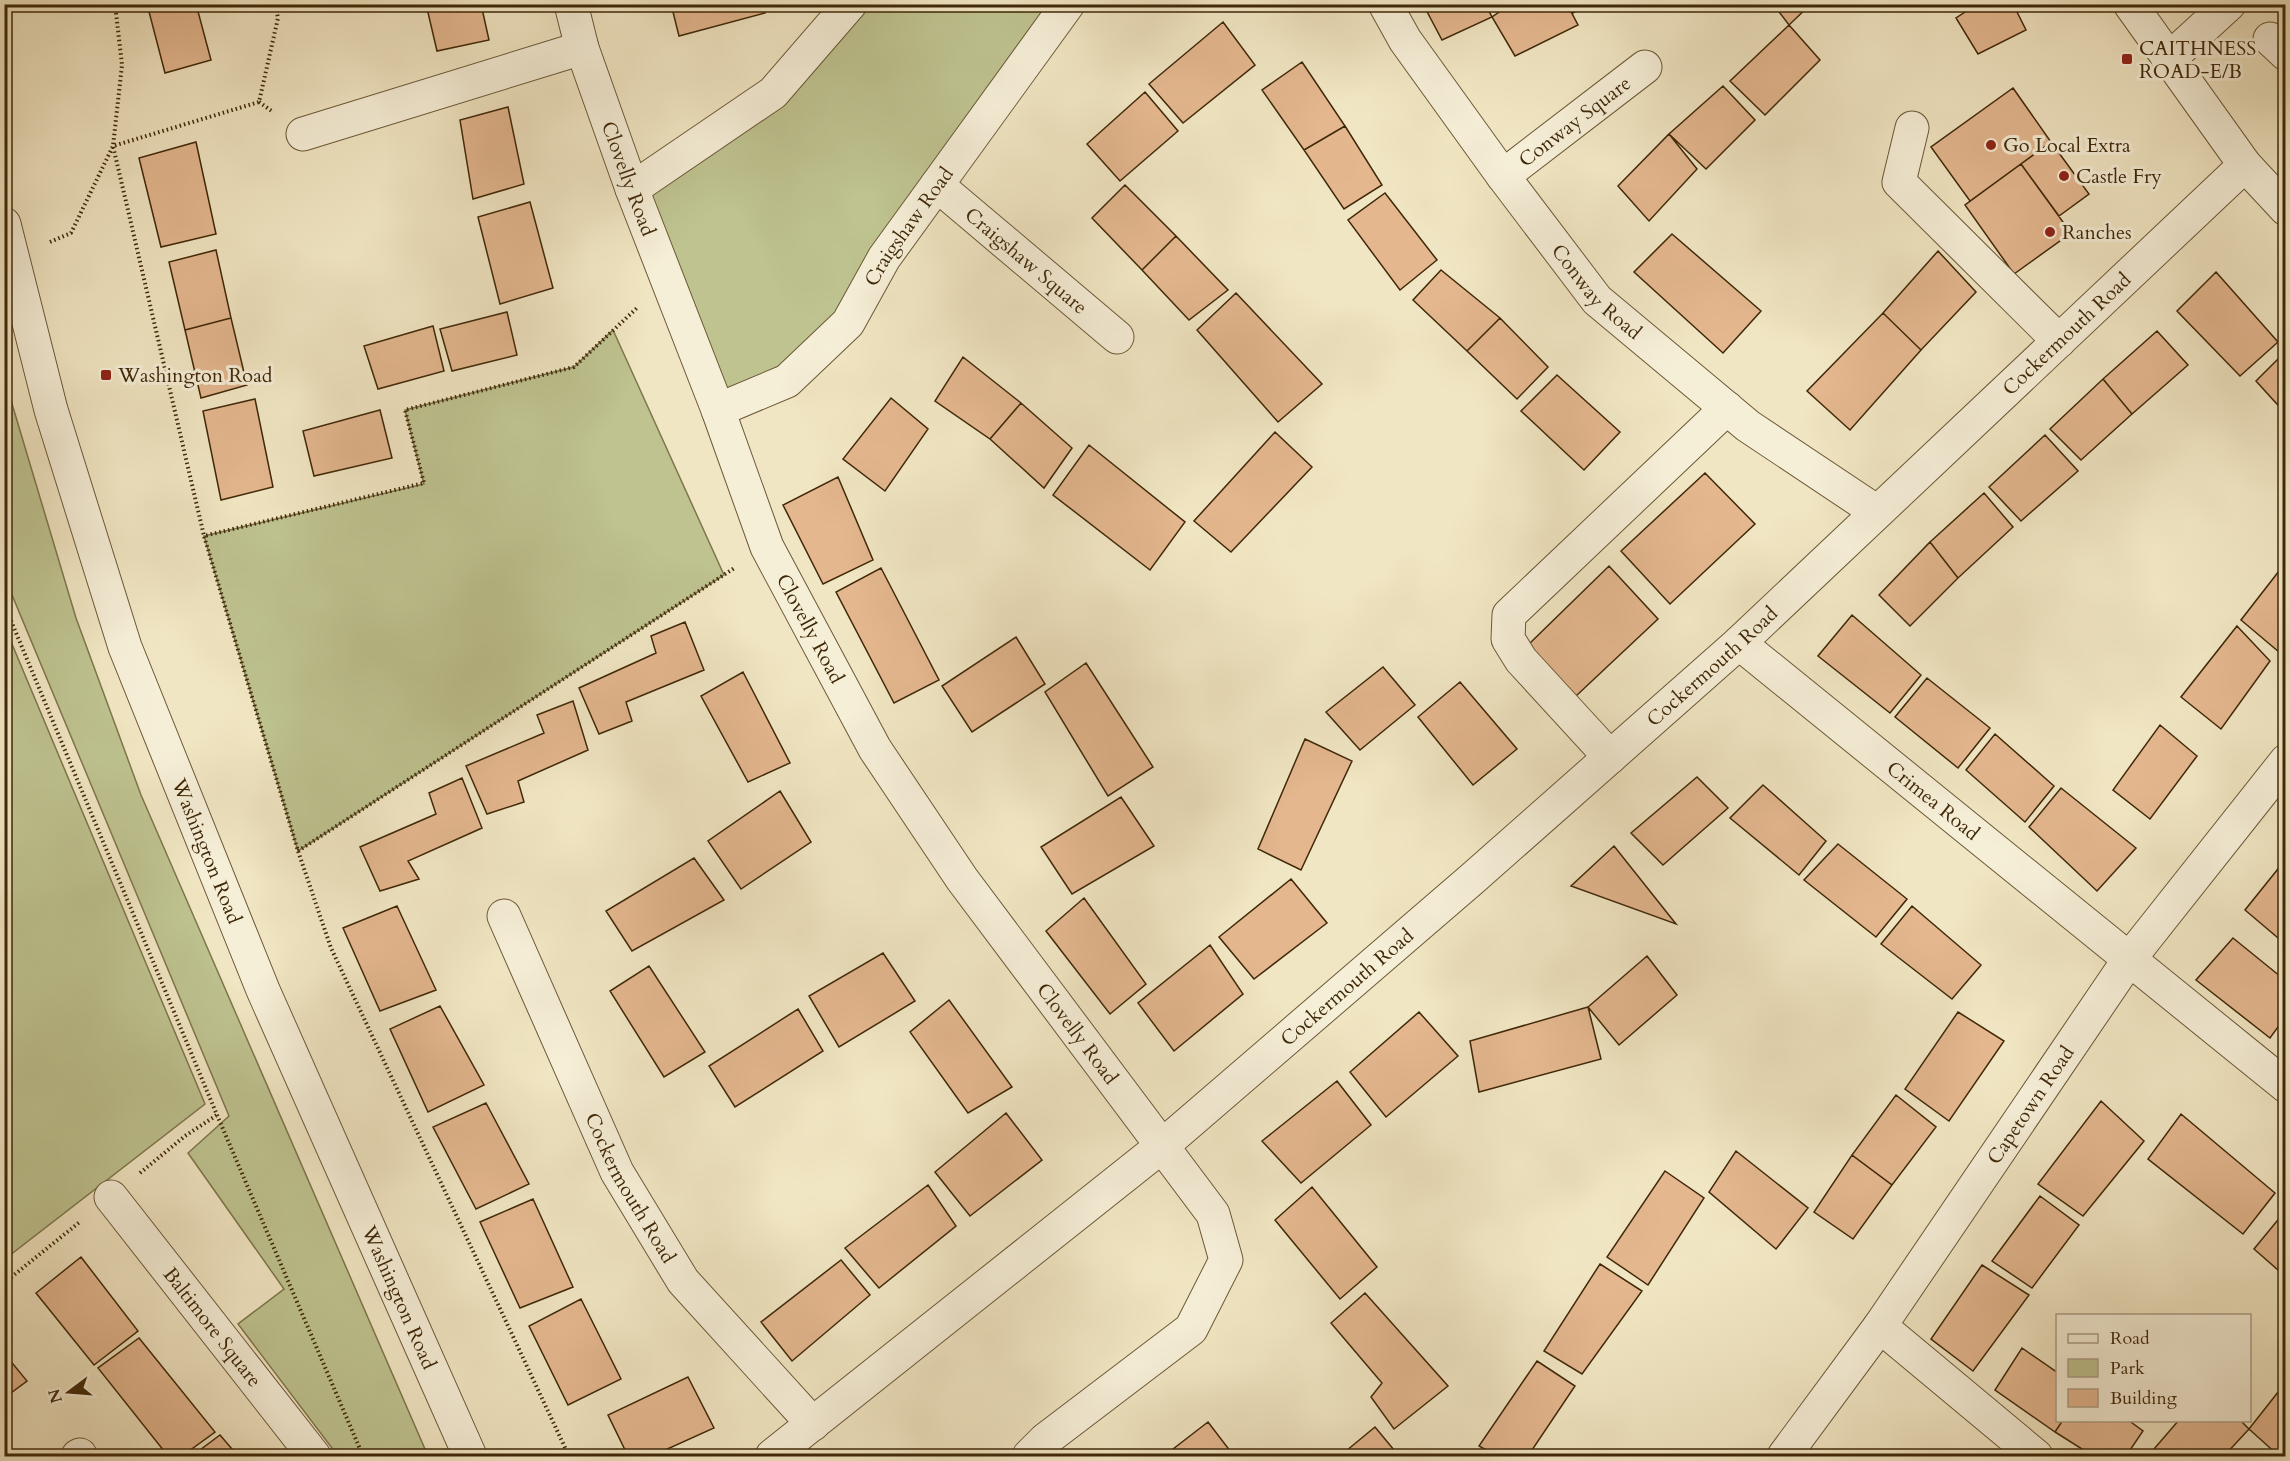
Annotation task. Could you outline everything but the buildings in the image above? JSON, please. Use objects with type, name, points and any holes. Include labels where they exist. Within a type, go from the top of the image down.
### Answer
[{"type":"street","name":"Clovelly Road","points":[[571,4],[582,48],[632,189],[718,410],[767,547],[875,749],[962,879],[1162,1146]]},
{"type":"street","points":[[632,189],[773,93],[850,4]]},
{"type":"street","name":"Craigshaw Road","points":[[718,410],[787,381],[848,323],[884,258],[1068,4]]},
{"type":"street","name":"Conway Road","points":[[1384,4],[1404,40],[1597,300],[1748,426],[1877,512]]},
{"type":"street","points":[[2130,4],[2245,165],[2286,208]]},
{"type":"street","points":[[2168,60],[2229,4]]},
{"type":"street","points":[[303,135],[582,48]]},
{"type":"street","name":"Conway Square","points":[[1503,176],[1645,67]]},
{"type":"street","points":[[1912,128],[1899,182],[2059,341]]},
{"type":"street","name":"Cockermouth Road","points":[[772,1456],[1162,1146],[1472,879],[1739,643],[2245,165]]},
{"type":"street","name":"Craigshaw Square","points":[[937,185],[1117,337]]},
{"type":"street","name":"Washington Road","points":[[4,224],[51,410],[125,647],[263,990],[470,1456]]},
{"type":"street","points":[[1610,757],[1521,660],[1508,639],[1509,615],[1727,408]]},
{"type":"street","name":"Crimea Road","points":[[1739,643],[2286,1086]]},
{"type":"street","name":"Capetown Road","points":[[1784,1456],[1880,1326],[2130,958],[2286,761]]},
{"type":"street","name":"Cockermouth Road","points":[[504,916],[617,1172],[683,1281],[813,1424]]},
{"type":"street","points":[[1029,1456],[1045,1440],[1191,1329],[1226,1260],[1213,1214],[1162,1146]]},
{"type":"street","name":"Baltimore Square","points":[[111,1197],[314,1456]]},
{"type":"street","points":[[1880,1326],[2036,1456]]},
{"type":"path","points":[[13,256],[71,233],[113,146],[122,65],[115,4]]},
{"type":"path","points":[[113,146],[259,102],[278,18],[275,4]]},
{"type":"path","points":[[113,146],[204,537],[298,851],[331,948],[569,1456]]},
{"type":"path","points":[[204,537],[424,483],[405,410],[574,366],[667,280]]},
{"type":"path","points":[[298,851],[767,547]]},
{"type":"path","points":[[4,604],[216,1114],[363,1456]]},
{"type":"green space","points":[[850,5],[1068,5],[848,323],[718,410],[632,189],[709,139]]},
{"type":"green space","points":[[613,330],[724,575],[298,851],[204,536],[424,484],[405,410],[574,367]]},
{"type":"green space","points":[[4,377],[76,618],[141,795],[428,1456],[338,1456],[238,1324],[284,1289],[188,1153],[229,1116],[5,578]]},
{"type":"green space","points":[[4,625],[205,1104],[5,1259],[4,1259]]},
{"type":"place","name":"CAITHNESS ROAD-E/B","points":[[2127,59]]},
{"type":"place","name":"Go Local Extra","points":[[1991,145]]},
{"type":"place","name":"Castle Fry","points":[[2064,176]]},
{"type":"place","name":"Ranches","points":[[2050,232]]},
{"type":"place","name":"Washington Road","points":[[106,375]]}]
